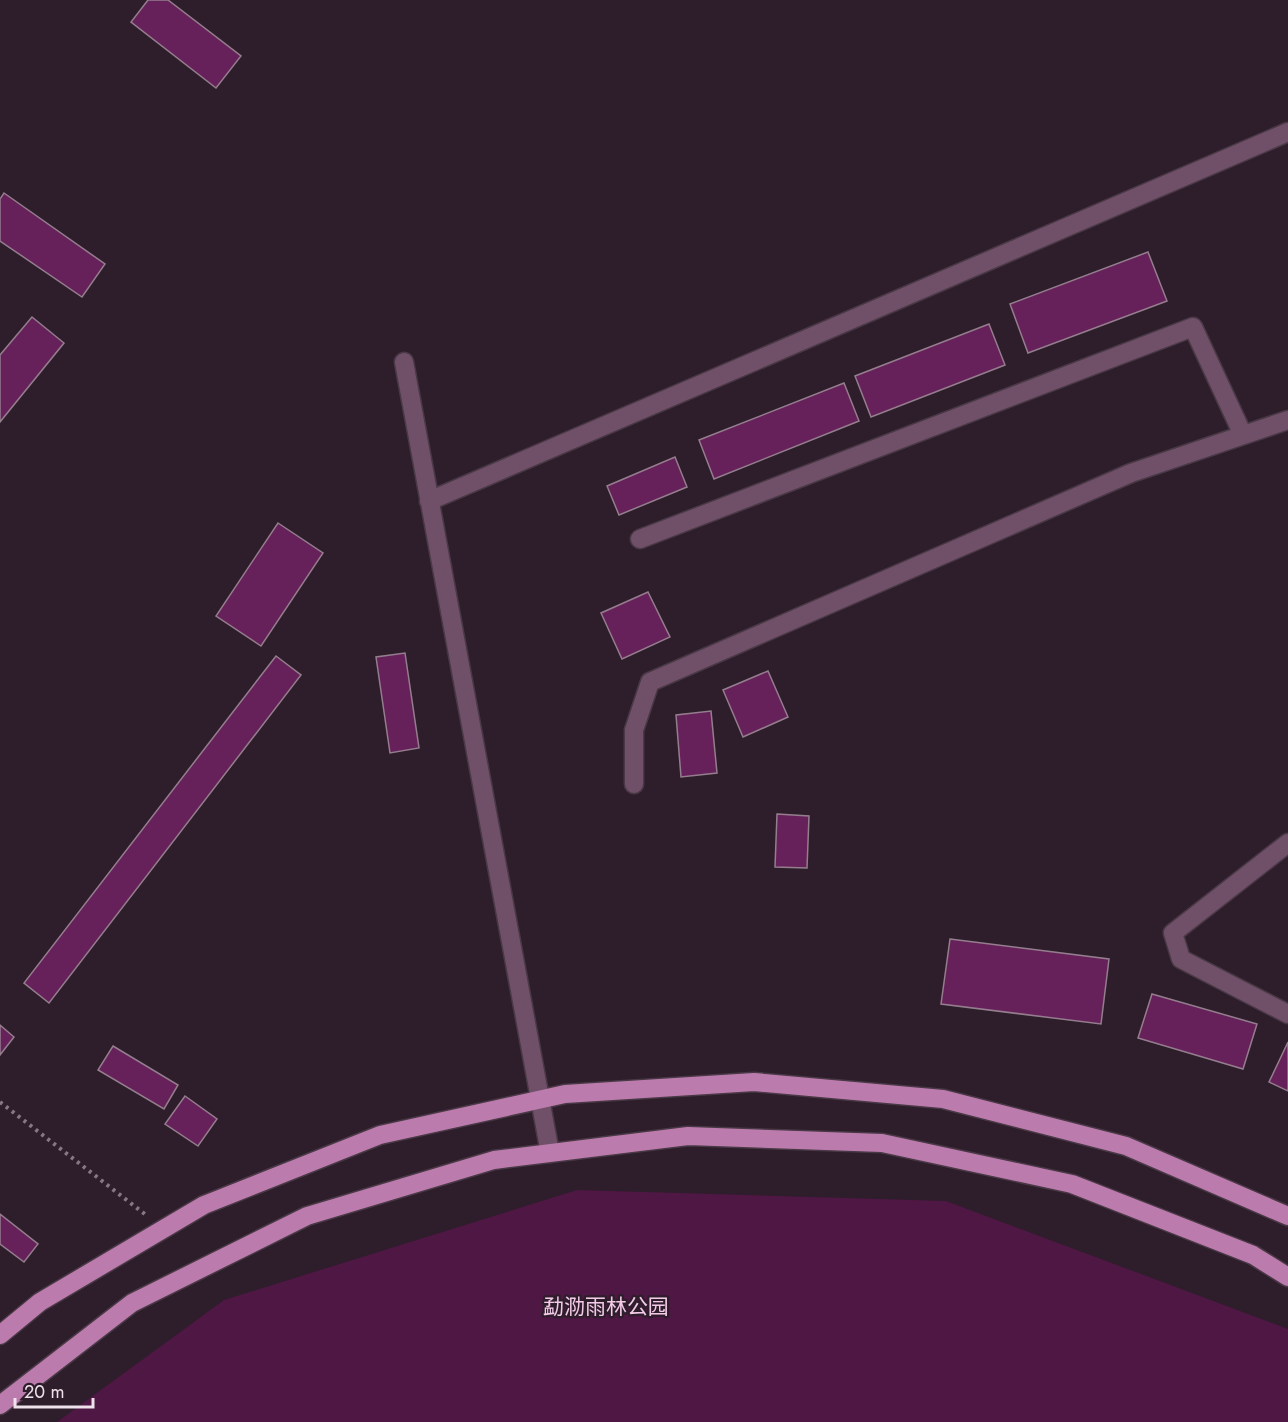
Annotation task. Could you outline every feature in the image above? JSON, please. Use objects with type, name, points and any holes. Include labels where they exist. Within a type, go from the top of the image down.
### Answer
[{"type":"main road","points":[[0,1335],[40,1302],[204,1205],[380,1136],[565,1094],[754,1082],[943,1100],[1126,1146],[1288,1216]]},
{"type":"main road","points":[[0,1405],[132,1303],[307,1216],[494,1160],[688,1136],[882,1143],[1072,1184],[1253,1255],[1288,1277]]},
{"type":"street","points":[[429,501],[1288,132]]},
{"type":"street","points":[[640,539],[1192,327],[1243,435]]},
{"type":"street","points":[[404,362],[550,1153]]},
{"type":"street","points":[[634,784],[634,730],[650,682],[1131,473],[1288,420]]},
{"type":"street","points":[[1288,843],[1173,933],[1181,959],[1288,1014]]},
{"type":"path","points":[[0,1102],[164,1229]]},
{"type":"green space","name":"勐泐雨林公园","points":[[577,1190],[946,1201],[1288,1329],[1288,1422],[57,1422],[224,1300]]},
{"type":"building","points":[[148,0],[168,0],[241,56],[216,88],[131,22]]},
{"type":"building","points":[[4,193],[105,264],[82,297],[0,241],[0,199]]},
{"type":"building","points":[[1148,252],[1167,301],[1028,353],[1010,304]]},
{"type":"building","points":[[32,317],[64,343],[0,422],[0,355]]},
{"type":"building","points":[[989,324],[1005,365],[871,417],[855,376]]},
{"type":"building","points":[[844,383],[859,421],[714,479],[699,440]]},
{"type":"building","points":[[675,457],[687,487],[619,515],[607,486]]},
{"type":"building","points":[[278,523],[323,553],[261,646],[216,616]]},
{"type":"building","points":[[648,592],[670,637],[622,659],[601,613]]},
{"type":"building","points":[[405,653],[419,748],[390,753],[376,657]]},
{"type":"building","points":[[276,656],[301,675],[49,1003],[24,983]]},
{"type":"building","points":[[768,671],[788,717],[743,737],[723,690]]},
{"type":"building","points":[[711,711],[717,773],[681,777],[676,715]]},
{"type":"building","points":[[777,814],[809,816],[807,868],[775,867]]},
{"type":"building","points":[[950,939],[1109,959],[1101,1024],[941,1004]]},
{"type":"building","points":[[1152,994],[1257,1024],[1243,1069],[1138,1038]]},
{"type":"building","points":[[0,1025],[14,1037],[0,1055]]},
{"type":"building","points":[[1288,1042],[1288,1091],[1269,1082]]},
{"type":"building","points":[[113,1046],[178,1085],[164,1109],[98,1070]]},
{"type":"building","points":[[185,1096],[217,1119],[198,1146],[165,1124]]},
{"type":"building","points":[[0,1214],[38,1244],[24,1262],[0,1244]]}]
